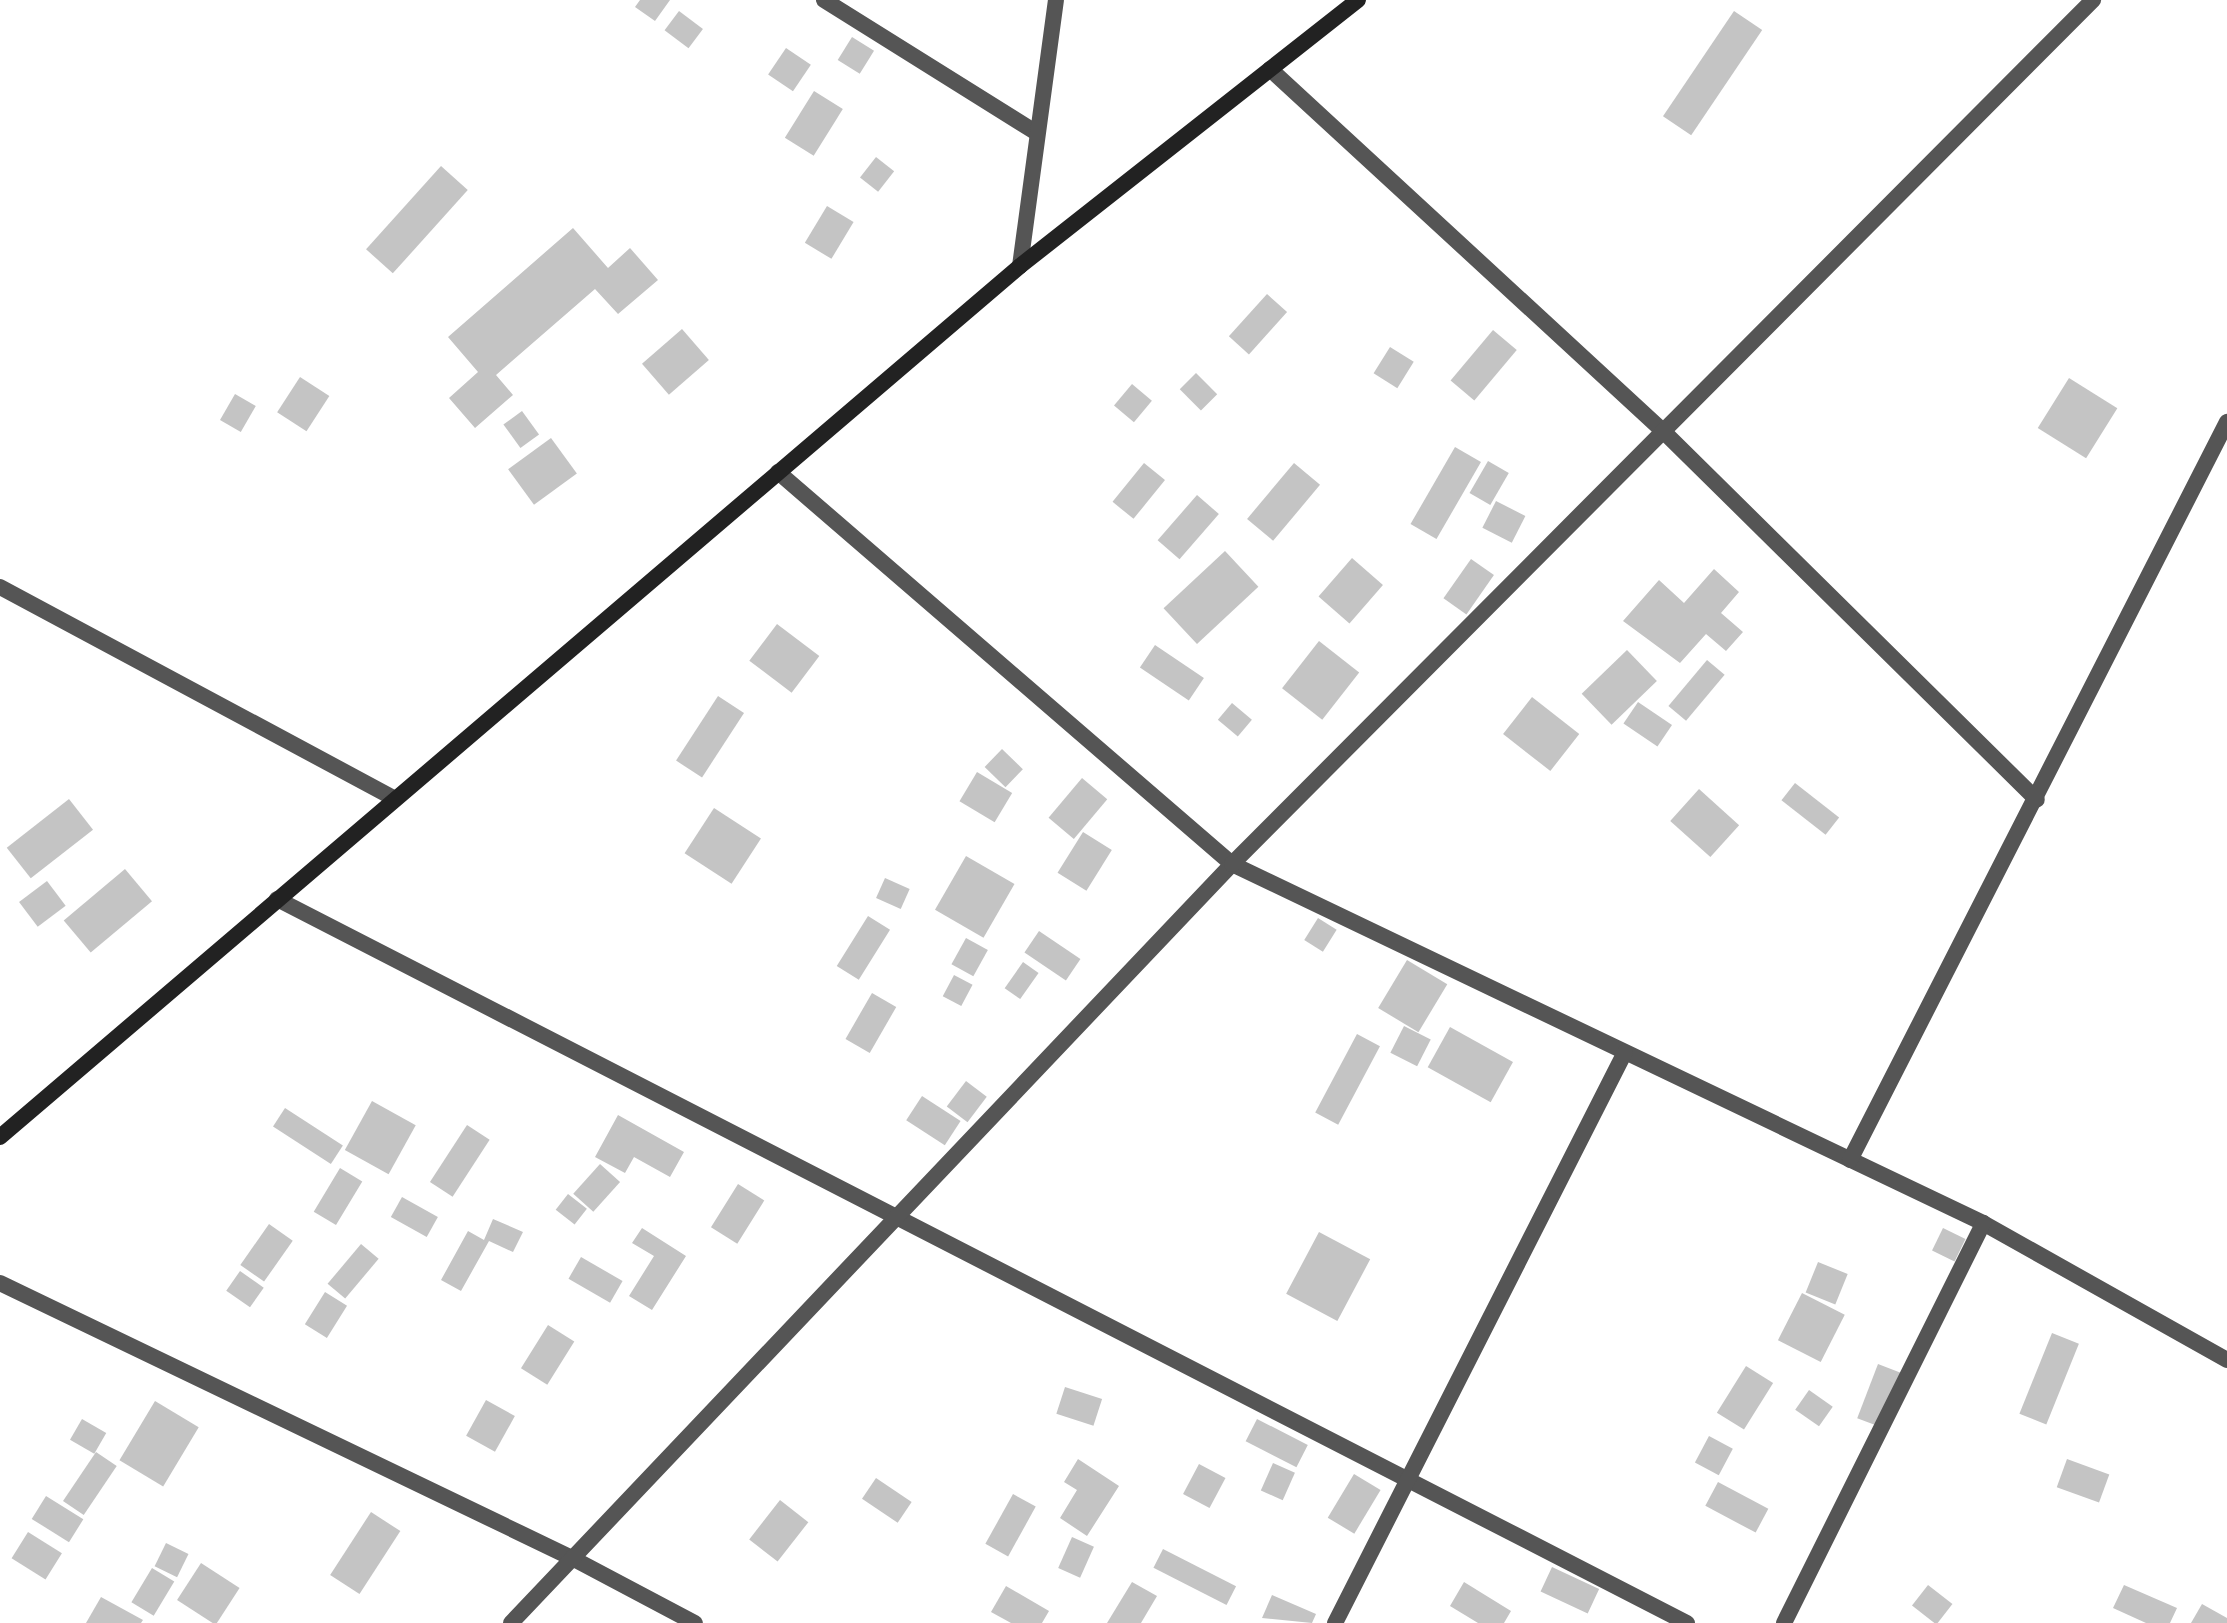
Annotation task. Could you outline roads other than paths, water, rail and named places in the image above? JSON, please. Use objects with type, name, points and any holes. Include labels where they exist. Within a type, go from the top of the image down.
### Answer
[{"type":"street","points":[[824,0],[1037,133]]},
{"type":"street","points":[[1020,266],[1056,0]]},
{"type":"street","points":[[0,1137],[1020,266],[1358,0]]},
{"type":"street","points":[[511,1623],[1232,864],[2093,0]]},
{"type":"street","points":[[1270,69],[1663,431],[2037,800]]},
{"type":"street","points":[[1850,1160],[2037,800],[2227,422]]},
{"type":"street","points":[[778,472],[1232,864],[1983,1223],[2226,1356]]},
{"type":"street","points":[[0,587],[395,799]]},
{"type":"street","points":[[277,899],[1687,1623]]},
{"type":"street","points":[[1335,1623],[1625,1052]]},
{"type":"street","points":[[1784,1623],[1983,1223]]},
{"type":"street","points":[[0,1283],[572,1558],[695,1623]]}]
